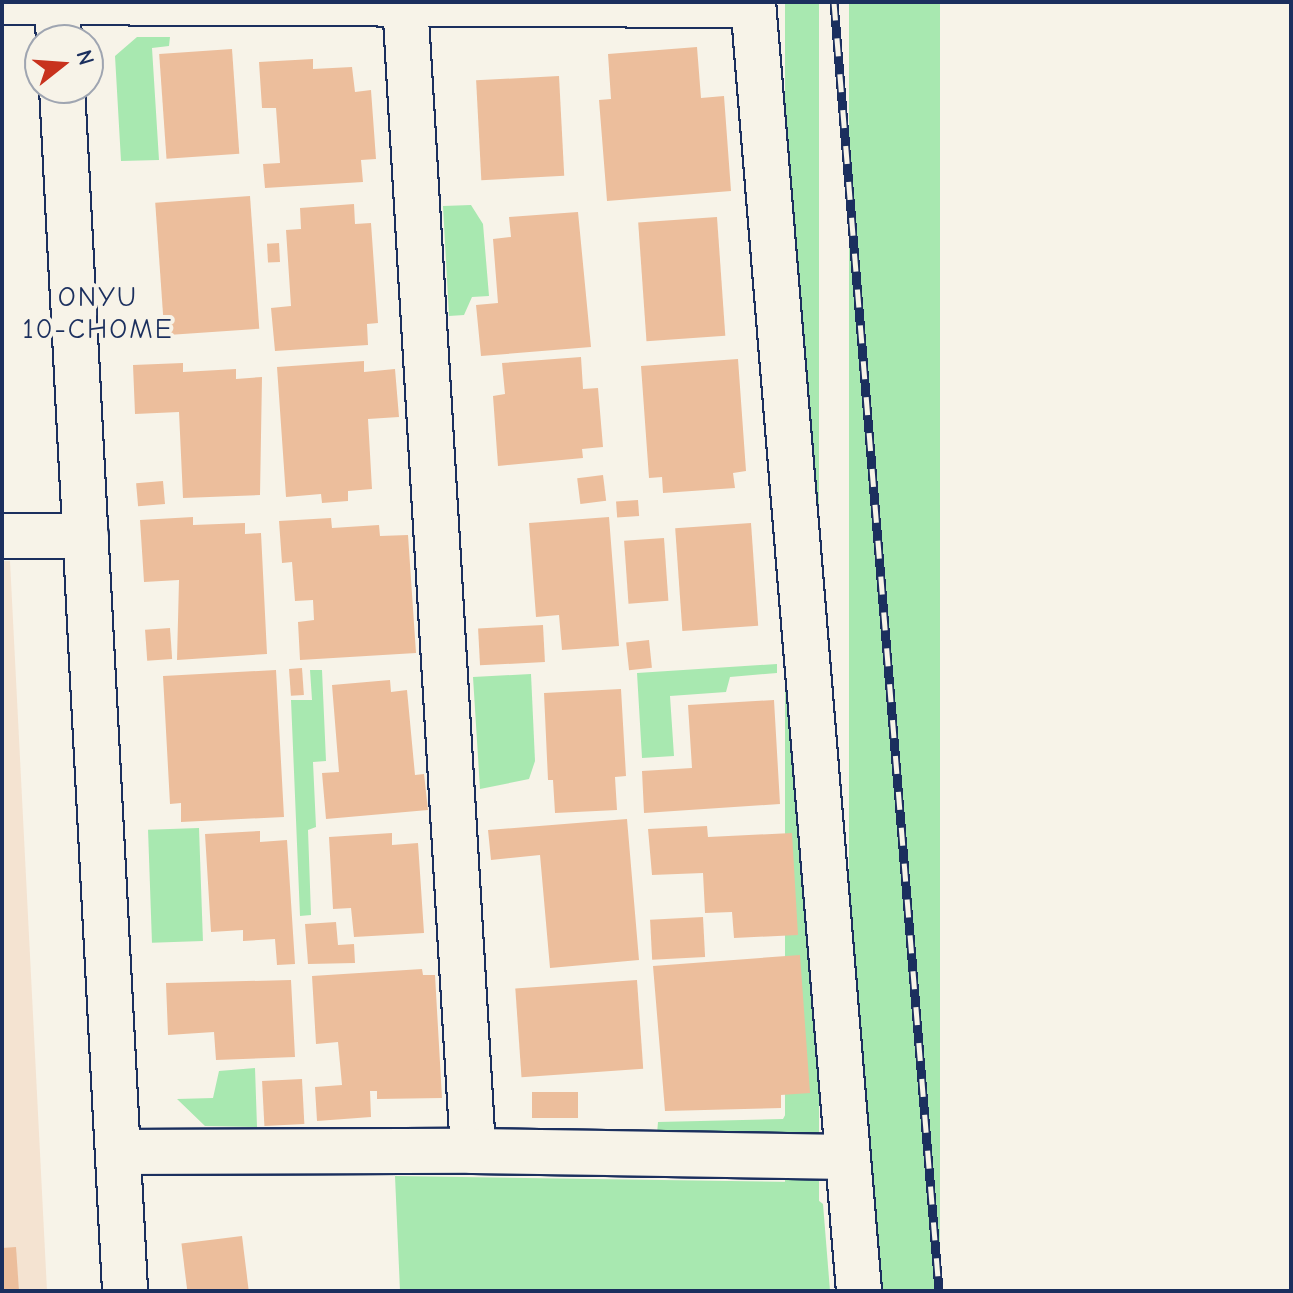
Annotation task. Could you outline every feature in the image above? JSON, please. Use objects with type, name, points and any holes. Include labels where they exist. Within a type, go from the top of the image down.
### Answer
[{"type":"street","points":[[2,2],[753,3],[859,1291]]},
{"type":"street","points":[[57,2],[58,24]]},
{"type":"street","points":[[405,3],[473,1151]]},
{"type":"street","points":[[63,104],[125,1291]]},
{"type":"street","points":[[2,536],[86,536]]},
{"type":"street","points":[[118,1152],[473,1151],[848,1157]]},
{"type":"shaded area","points":[[2,561],[10,561],[47,1291],[2,1291]]},
{"type":"green space","points":[[785,2],[819,2],[819,1291],[785,1291]]},
{"type":"green space","points":[[849,2],[940,2],[940,1291],[849,1291]]},
{"type":"green space","points":[[137,37],[170,37],[169,46],[152,48],[159,160],[121,161],[115,56]]},
{"type":"green space","points":[[471,205],[483,224],[489,296],[472,297],[464,315],[449,316],[443,206]]},
{"type":"green space","points":[[777,664],[777,673],[730,677],[726,692],[670,696],[674,756],[642,758],[637,673]]},
{"type":"green space","points":[[310,670],[322,670],[326,761],[313,762],[316,827],[308,830],[311,915],[300,916],[291,700],[312,700]]},
{"type":"green space","points":[[531,674],[535,761],[529,779],[480,789],[473,677]]},
{"type":"green space","points":[[199,828],[203,941],[152,943],[148,830]]},
{"type":"green space","points":[[255,1068],[257,1127],[205,1126],[177,1099],[213,1098],[219,1071]]},
{"type":"green space","points":[[809,1102],[792,1136],[657,1134],[658,1122],[783,1119],[791,1104]]},
{"type":"green space","points":[[395,1176],[795,1182],[823,1204],[830,1291],[400,1291]]},
{"type":"building","points":[[697,47],[701,98],[724,96],[731,191],[607,201],[599,100],[611,99],[608,54]]},
{"type":"building","points":[[232,49],[239,154],[167,159],[159,54]]},
{"type":"building","points":[[313,59],[313,69],[352,67],[355,92],[371,90],[376,159],[361,160],[363,182],[265,188],[263,164],[280,163],[276,108],[262,108],[259,62]]},
{"type":"building","points":[[559,76],[564,176],[481,180],[476,80]]},
{"type":"building","points":[[250,196],[259,329],[165,335],[155,203]]},
{"type":"building","points":[[354,204],[355,224],[371,223],[378,323],[367,324],[368,345],[275,351],[271,308],[291,306],[286,230],[301,229],[300,208]]},
{"type":"building","points":[[578,212],[591,347],[481,356],[476,305],[498,303],[493,239],[511,237],[509,217]]},
{"type":"building","points":[[717,217],[725,336],[646,341],[638,223]]},
{"type":"building","points":[[279,243],[280,262],[268,263],[267,244]]},
{"type":"building","points":[[581,357],[583,389],[598,388],[603,447],[582,449],[583,458],[498,466],[493,396],[505,394],[502,363]]},
{"type":"building","points":[[738,359],[746,471],[733,473],[735,488],[663,493],[662,477],[649,478],[641,366]]},
{"type":"building","points":[[364,361],[364,372],[395,369],[399,417],[368,419],[372,489],[348,491],[348,501],[322,503],[321,494],[286,497],[277,367]]},
{"type":"building","points":[[183,363],[183,372],[236,369],[236,379],[262,377],[260,495],[183,498],[179,412],[135,414],[133,365]]},
{"type":"building","points":[[603,475],[606,501],[580,504],[577,478]]},
{"type":"building","points":[[163,481],[165,504],[138,506],[136,483]]},
{"type":"building","points":[[638,500],[639,516],[617,517],[616,502]]},
{"type":"building","points":[[193,517],[193,525],[245,523],[245,534],[261,533],[267,654],[177,660],[179,580],[144,582],[140,520]]},
{"type":"building","points":[[609,517],[619,646],[562,650],[559,615],[536,617],[529,523]]},
{"type":"building","points":[[331,518],[332,528],[379,525],[380,536],[408,535],[416,653],[300,660],[298,622],[314,620],[313,600],[295,601],[292,562],[282,563],[279,521]]},
{"type":"building","points":[[751,523],[758,626],[682,631],[675,528]]},
{"type":"building","points":[[664,538],[668,601],[628,604],[624,541]]},
{"type":"building","points":[[543,625],[545,662],[480,665],[478,628]]},
{"type":"building","points":[[170,628],[172,659],[147,661],[145,630]]},
{"type":"building","points":[[649,640],[652,668],[629,670],[626,642]]},
{"type":"building","points":[[302,668],[304,695],[291,696],[289,669]]},
{"type":"building","points":[[276,670],[284,817],[181,822],[181,803],[170,804],[163,676]]},
{"type":"building","points":[[390,680],[391,692],[407,690],[415,775],[424,774],[428,810],[326,819],[322,773],[339,772],[332,685]]},
{"type":"building","points":[[621,689],[626,776],[615,777],[617,810],[555,813],[553,780],[548,780],[544,693]]},
{"type":"building","points":[[774,700],[780,804],[644,813],[642,771],[692,768],[688,705]]},
{"type":"building","points":[[627,819],[639,960],[550,968],[540,855],[491,860],[488,830]]},
{"type":"building","points":[[707,826],[708,837],[792,833],[798,935],[734,938],[732,912],[705,913],[703,873],[652,875],[648,829]]},
{"type":"building","points":[[260,831],[260,842],[287,840],[295,964],[277,965],[275,939],[243,941],[243,930],[211,932],[205,834]]},
{"type":"building","points":[[392,833],[392,845],[418,843],[424,933],[354,937],[351,908],[333,909],[329,837]]},
{"type":"building","points":[[703,917],[705,957],[652,960],[650,920]]},
{"type":"building","points":[[336,922],[338,945],[354,944],[355,963],[308,964],[305,924]]},
{"type":"building","points":[[800,955],[810,1093],[781,1095],[781,1108],[665,1111],[653,966]]},
{"type":"building","points":[[422,969],[423,975],[435,975],[442,1098],[377,1099],[377,1091],[370,1091],[371,1117],[317,1121],[315,1087],[342,1085],[338,1042],[316,1044],[312,976]]},
{"type":"building","points":[[291,980],[295,1057],[216,1060],[214,1032],[168,1035],[166,983]]},
{"type":"building","points":[[637,980],[643,1069],[522,1077],[515,989]]},
{"type":"building","points":[[302,1079],[304,1124],[264,1126],[262,1081]]},
{"type":"building","points":[[532,1092],[578,1092],[578,1118],[532,1118]]},
{"type":"building","points":[[242,1236],[249,1291],[187,1291],[181,1243]]},
{"type":"building","points":[[16,1247],[19,1291],[2,1291],[2,1248]]},
{"type":"railway","points":[[834,2],[939,1291]]},
{"type":"district","name":"ONYU 10-CHOME","points":[[98,313]]}]
